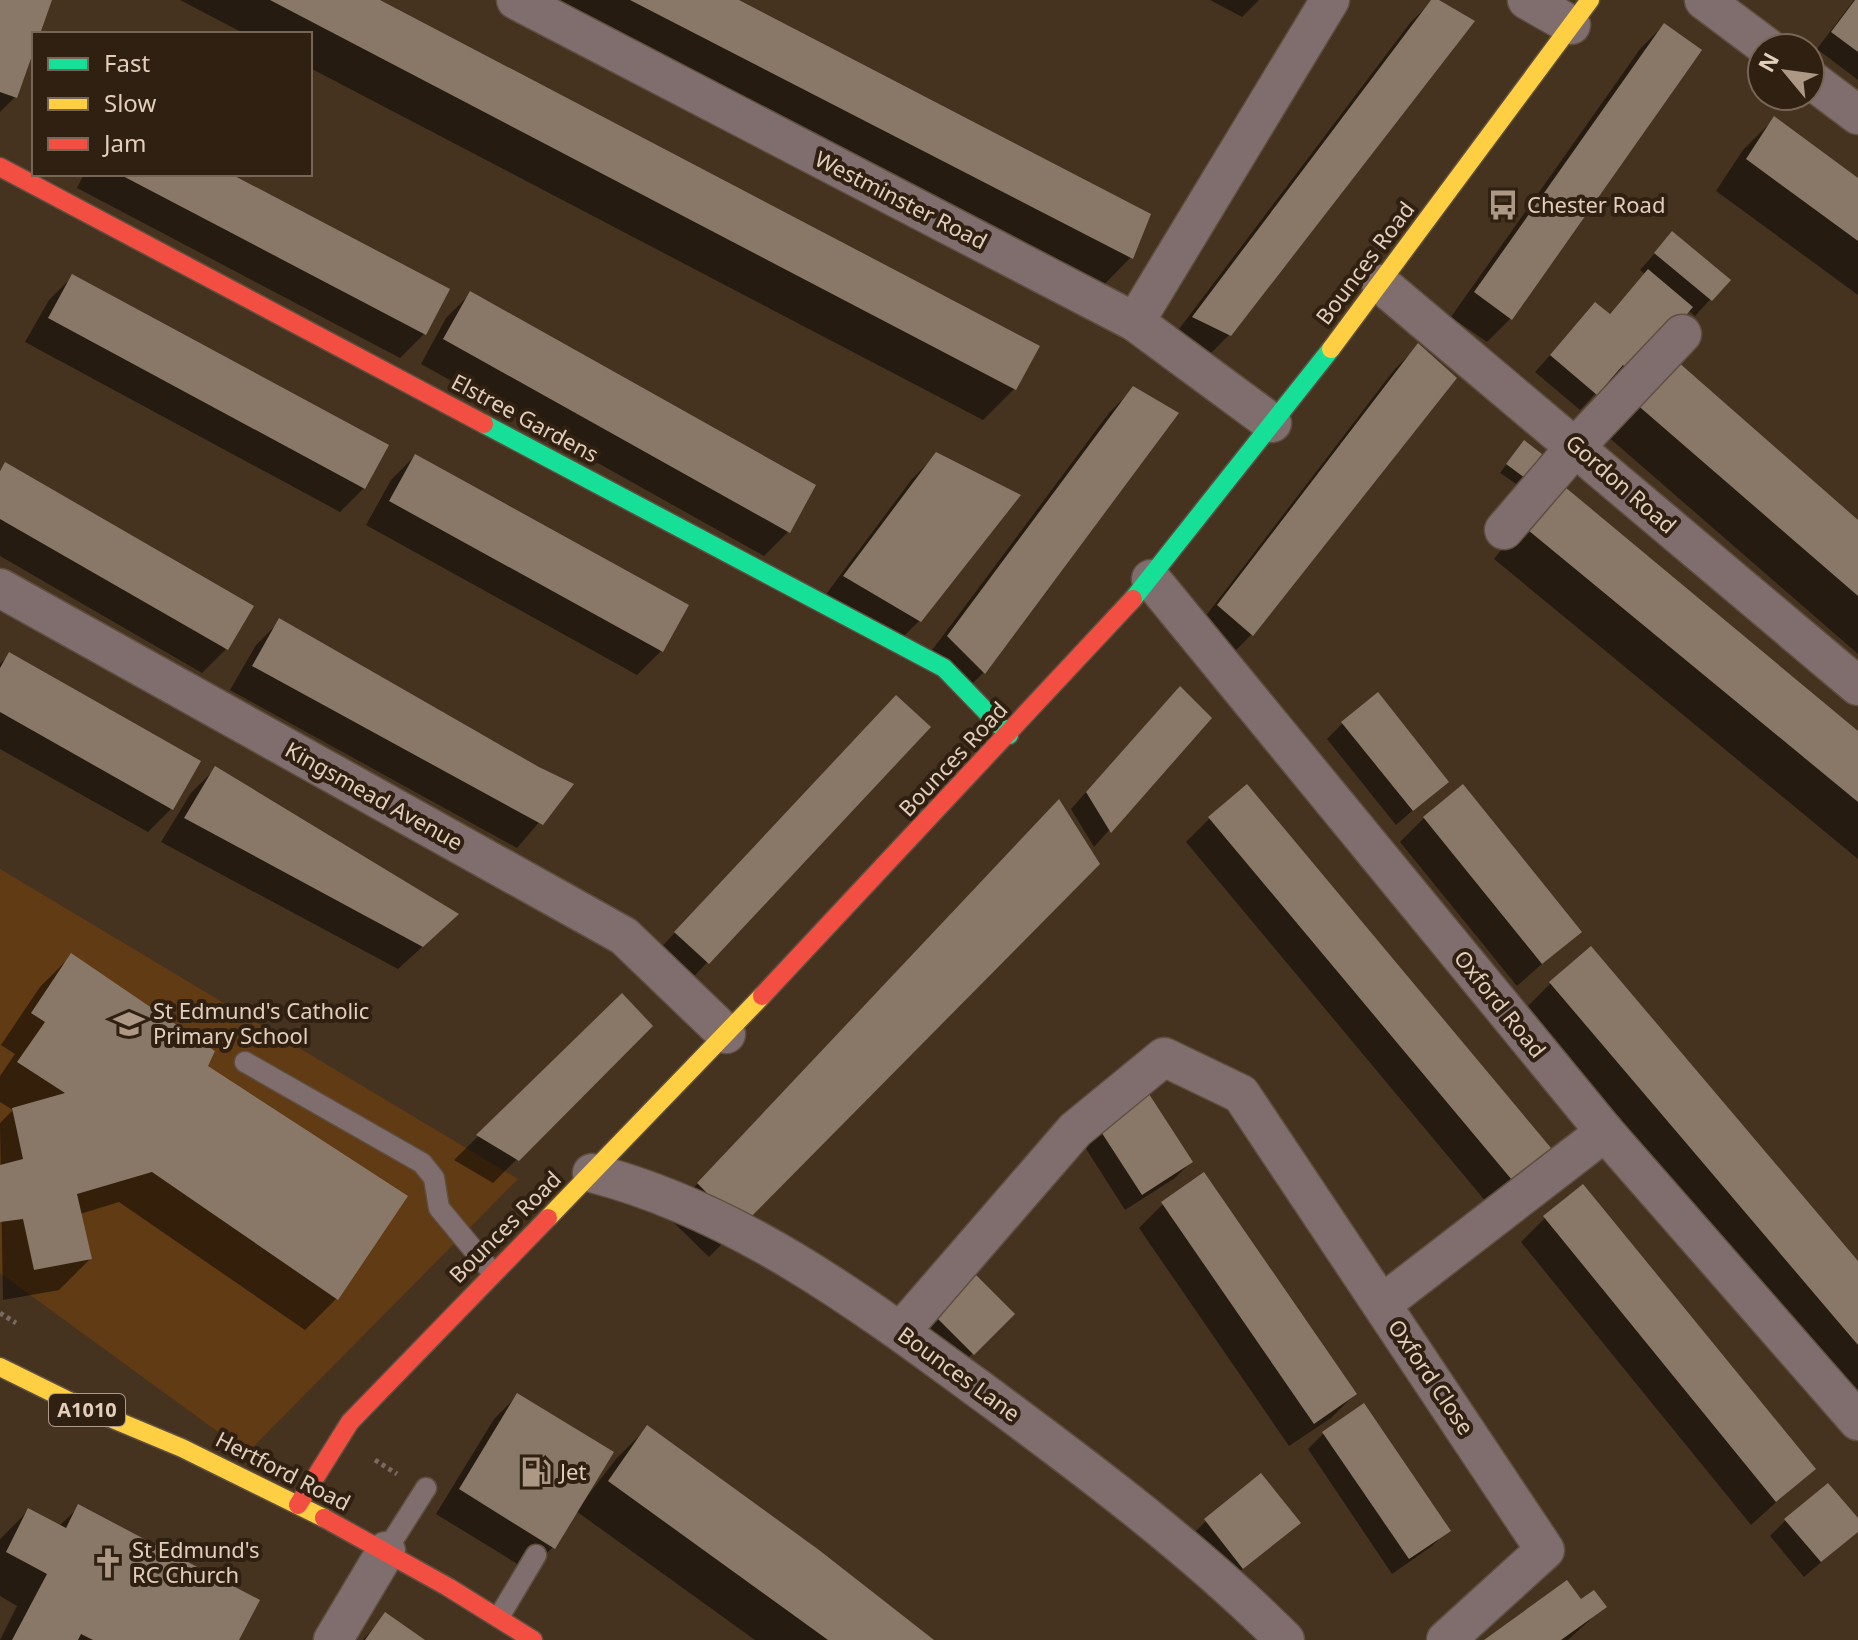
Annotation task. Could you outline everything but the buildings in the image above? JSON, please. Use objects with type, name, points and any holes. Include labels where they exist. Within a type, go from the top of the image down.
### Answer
[{"type":"street","name":"Westminster Road","points":[[516,0],[1135,322],[1272,423]]},
{"type":"street","points":[[1135,322],[1330,0]]},
{"type":"street","points":[[1527,0],[1581,12]]},
{"type":"street","points":[[1704,0],[1747,32]]},
{"type":"street","name":"Bounces Road","points":[[298,1505],[350,1422],[492,1272],[726,1034],[1009,735],[1151,579],[1381,284],[1581,12]]},
{"type":"street","points":[[1826,91],[1858,115]]},
{"type":"street","name":"Elstree Gardens","points":[[0,167],[944,668],[1009,735]]},
{"type":"street","name":"Gordon Road","points":[[1381,284],[1577,445],[1858,686]]},
{"type":"street","points":[[1504,530],[1577,445],[1682,334]]},
{"type":"street","name":"Oxford Road","points":[[1151,579],[1605,1132],[1858,1421]]},
{"type":"street","name":"Kingsmead Avenue","points":[[0,588],[624,936],[726,1034]]},
{"type":"street","name":"Oxford Close","points":[[901,1331],[1075,1130],[1164,1057],[1241,1094],[1545,1550],[1446,1640]]},
{"type":"street","points":[[1382,1304],[1605,1132]]},
{"type":"street","name":"Bounces Lane","points":[[592,1173],[641,1185],[725,1223],[825,1280],[901,1331],[1065,1452],[1247,1602],[1285,1640]]},
{"type":"street","name":"Hertford Road","points":[[0,1367],[39,1389],[178,1446],[298,1505],[386,1551],[533,1640]]},
{"type":"street","points":[[333,1640],[386,1551]]},
{"type":"lane","points":[[245,1062],[422,1163],[434,1178],[439,1208],[492,1272]]},
{"type":"lane","points":[[386,1551],[426,1488]]},
{"type":"lane","points":[[499,1617],[536,1555]]},
{"type":"path","points":[[372,1457],[405,1479]]},
{"type":"shaded area","name":"St Edmund's Catholic Primary School","points":[[0,869],[518,1179],[247,1453],[0,1273]]},
{"type":"traffic: fast","points":[[1133,599],[1331,349]]},
{"type":"traffic: fast","points":[[484,424],[944,668],[1009,735]]},
{"type":"traffic: slow","points":[[1331,349],[1590,0]]},
{"type":"traffic: slow","points":[[548,1218],[762,996]]},
{"type":"traffic: slow","points":[[0,1367],[67,1400],[182,1448],[324,1518]]},
{"type":"traffic: jam","points":[[0,167],[484,424]]},
{"type":"traffic: jam","points":[[762,996],[1133,599]]},
{"type":"traffic: jam","points":[[298,1505],[350,1422],[548,1218]]},
{"type":"traffic: jam","points":[[324,1518],[448,1587],[533,1640]]},
{"type":"place","name":"Chester Road","points":[[1503,205]]},
{"type":"place","name":"St Edmund's Catholic Primary School","points":[[129,1024]]},
{"type":"place","name":"Jet","points":[[536,1472]]},
{"type":"place","name":"St Edmund's RC Church","points":[[108,1563]]}]
